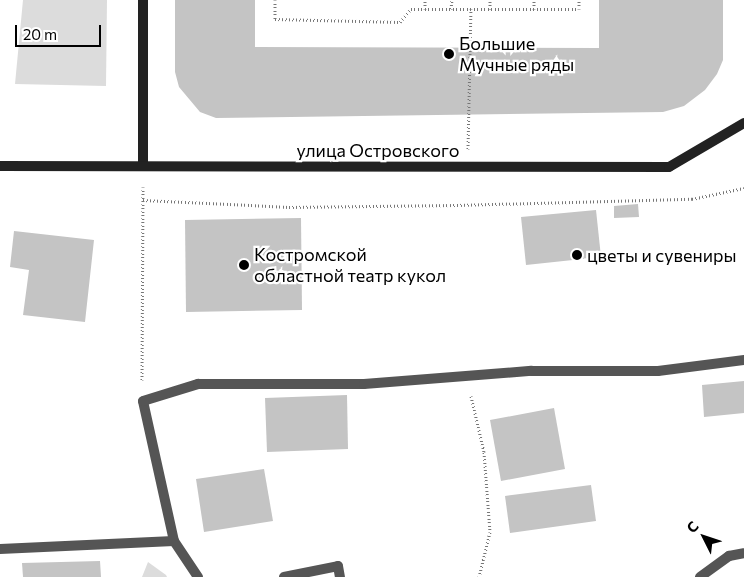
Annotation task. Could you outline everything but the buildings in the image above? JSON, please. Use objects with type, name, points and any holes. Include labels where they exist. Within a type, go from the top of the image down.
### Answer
[{"type":"street","points":[[143,0],[143,166]]},
{"type":"street","name":"улица Островского","points":[[0,166],[669,167],[744,123]]},
{"type":"street","points":[[198,577],[174,541],[143,401],[198,384],[364,384],[531,371],[658,371],[744,360]]},
{"type":"street","points":[[0,549],[174,541]]},
{"type":"street","points":[[700,577],[729,556],[744,554]]},
{"type":"street","points":[[284,577],[338,566],[340,577]]},
{"type":"path","points":[[275,0],[275,19],[400,22],[411,9],[579,9],[579,0]]},
{"type":"path","points":[[425,0],[425,9]]},
{"type":"path","points":[[451,9],[452,0]]},
{"type":"path","points":[[490,0],[490,9]]},
{"type":"path","points":[[534,0],[534,8]]},
{"type":"path","points":[[468,167],[471,9]]},
{"type":"path","points":[[143,166],[141,309],[143,401]]},
{"type":"path","points":[[143,200],[289,208],[457,205],[692,199],[744,188]]},
{"type":"path","points":[[466,376],[484,452],[490,532],[479,577]]},
{"type":"shaded area","points":[[23,0],[107,0],[106,86],[15,84]]},
{"type":"shaded area","points":[[148,562],[166,575],[167,577],[142,577]]},
{"type":"place","name":"Большие Мучные ряды","points":[[449,54]]},
{"type":"place","name":"цветы и сувениры","points":[[577,255]]},
{"type":"place","name":"Костромской областной театр кукол","points":[[244,265]]}]
